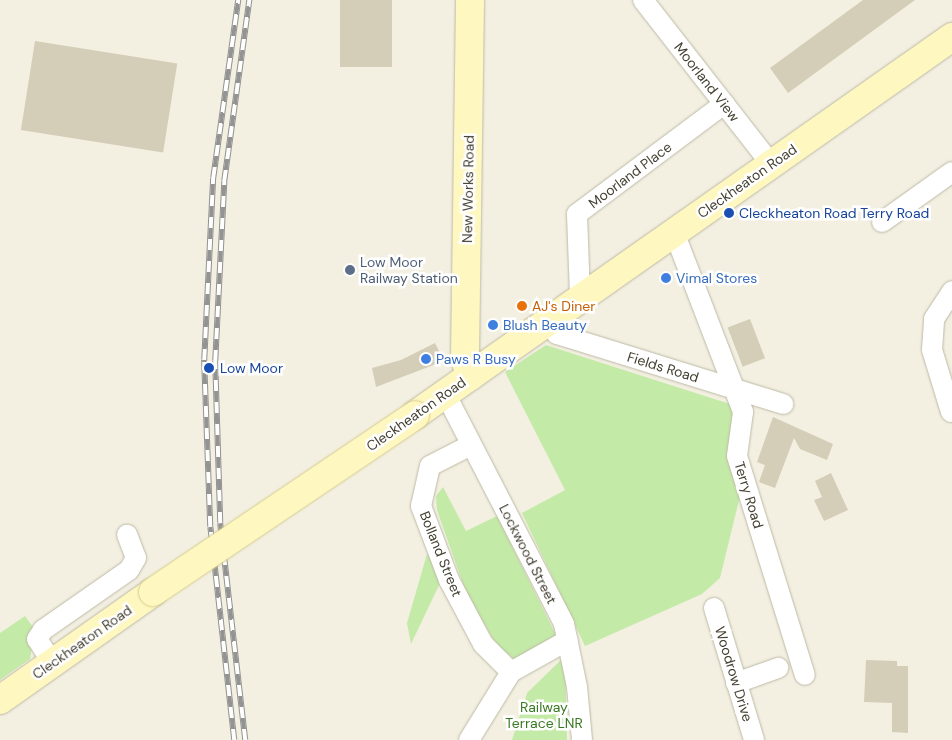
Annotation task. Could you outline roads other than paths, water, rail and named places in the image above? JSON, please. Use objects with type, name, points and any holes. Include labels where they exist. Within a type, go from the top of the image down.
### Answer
[{"type":"street","name":"New Works Road","points":[[470,0],[465,360],[471,376]]},
{"type":"street","name":"Moorland View","points":[[643,0],[771,164]]},
{"type":"street","name":"Cleckheaton Road","points":[[0,700],[152,592],[446,395],[580,296],[952,37]]},
{"type":"street","name":"Moorland Place","points":[[580,296],[577,214],[724,104]]},
{"type":"street","points":[[882,222],[952,172]]},
{"type":"street","name":"Terry Road","points":[[674,232],[743,412],[737,456],[805,675]]},
{"type":"street","points":[[951,412],[932,350],[934,320],[952,291]]},
{"type":"street","name":"Fields Road","points":[[547,322],[557,334],[783,404]]},
{"type":"street","name":"Lockwood Street","points":[[446,395],[568,640],[577,687],[580,731]]},
{"type":"street","name":"Bolland Street","points":[[471,445],[430,466],[421,506],[448,580],[483,644],[511,672]]},
{"type":"street","points":[[52,662],[37,639],[43,630],[130,570],[136,553],[127,535]]},
{"type":"street","name":"Woodrow Drive","points":[[714,608],[754,740]]},
{"type":"street","points":[[469,740],[511,672],[568,640]]},
{"type":"street","points":[[736,682],[778,668]]},
{"type":"railway","points":[[234,740],[210,527],[204,360],[213,178],[238,0]]},
{"type":"railway","points":[[245,740],[220,523],[215,361],[224,181],[249,0]]},
{"type":"place","name":"Cleckheaton Road Terry Road","points":[[729,213]]},
{"type":"place","name":"Low Moor Railway Station","points":[[350,270]]},
{"type":"place","name":"Vimal Stores","points":[[666,278]]},
{"type":"place","name":"AJ's Diner","points":[[522,306]]},
{"type":"place","name":"Blush Beauty","points":[[493,325]]},
{"type":"place","name":"Paws R Busy","points":[[426,359]]},
{"type":"place","name":"Low Moor","points":[[209,368]]},
{"type":"park label","name":"Railway Terrace LNR","points":[[544,716]]}]
